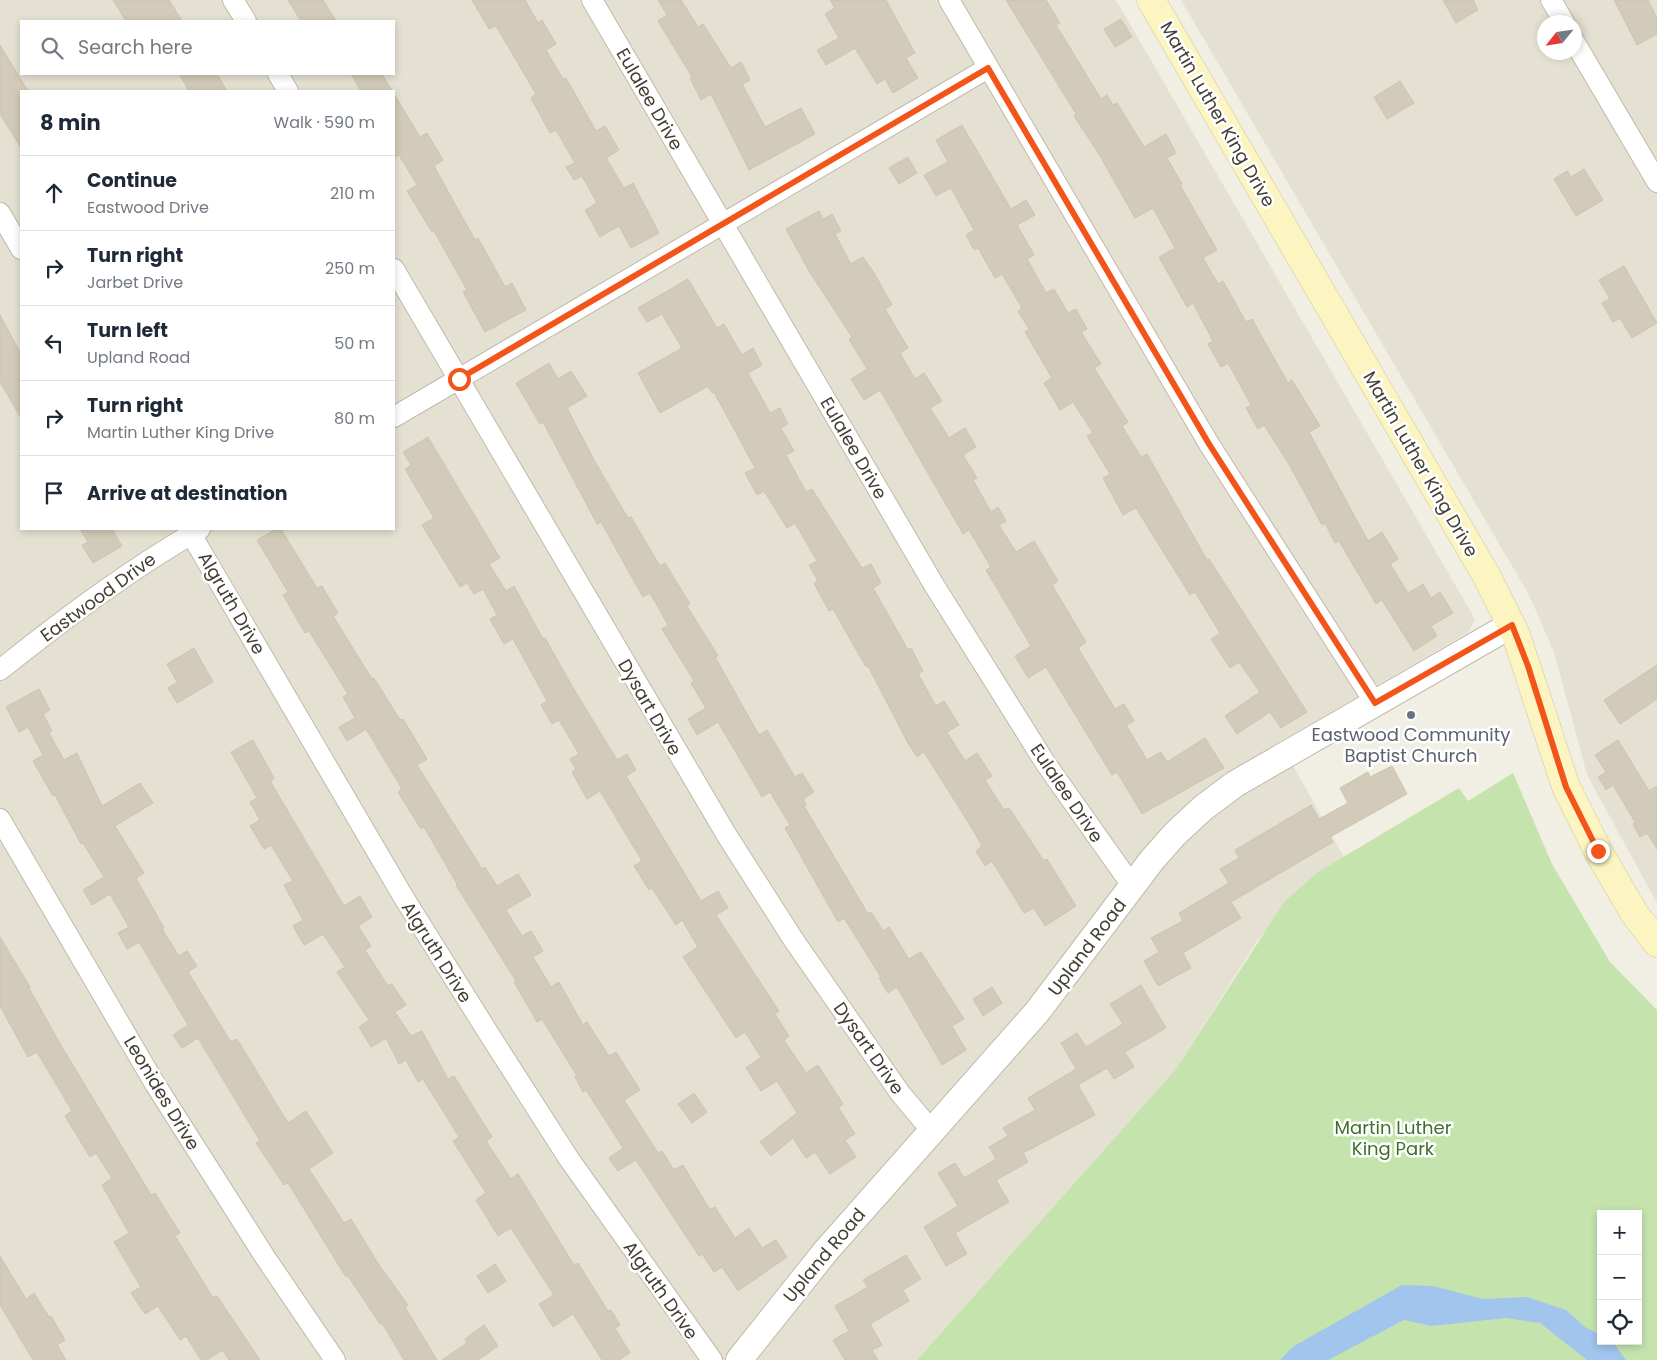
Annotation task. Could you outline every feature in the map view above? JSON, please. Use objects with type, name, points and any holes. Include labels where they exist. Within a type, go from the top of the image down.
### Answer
[{"type":"main road","name":"Martin Luther King Drive","points":[[1151,0],[1482,567],[1512,625],[1528,666],[1566,787],[1598,851],[1634,913],[1657,943]]},
{"type":"street","points":[[233,0],[245,20]]},
{"type":"street","name":"Eulalee Drive","points":[[592,0],[934,585],[1046,764],[1133,887]]},
{"type":"street","points":[[949,0],[1209,444],[1375,703]]},
{"type":"street","points":[[1551,0],[1560,15]]},
{"type":"street","points":[[1582,55],[1657,182]]},
{"type":"street","points":[[395,416],[988,68]]},
{"type":"street","points":[[279,75],[287,90]]},
{"type":"street","points":[[0,213],[20,247]]},
{"type":"street","name":"Dysart Drive","points":[[395,271],[668,739],[726,834],[793,939],[900,1093],[931,1130]]},
{"type":"street","name":"Eastwood Drive","points":[[0,670],[62,621],[193,530]]},
{"type":"street","name":"Algruth Drive","points":[[193,530],[399,890],[489,1034],[569,1159],[712,1360]]},
{"type":"street","name":"Upland Road","points":[[739,1360],[825,1252],[931,1130],[1038,1012],[1175,834],[1203,808],[1235,784],[1512,625]]},
{"type":"street","name":"Leonides Drive","points":[[0,819],[155,1084],[265,1258],[335,1360]]},
{"type":"shaded area","points":[[0,0],[1116,0],[1475,619],[1469,632],[1280,742],[1344,857],[1318,872],[1257,941],[1176,1069],[917,1360],[0,1360]]},
{"type":"shaded area","points":[[1181,0],[1657,0],[1657,903],[1587,775],[1554,652],[1529,595]]},
{"type":"green space","name":"Martin Luther King Park","points":[[1513,773],[1552,864],[1610,962],[1657,1010],[1657,1360],[917,1360],[1176,1069],[1285,901],[1318,872],[1459,788],[1468,801]]},
{"type":"water","points":[[1402,1285],[1433,1286],[1483,1299],[1527,1297],[1566,1310],[1585,1327],[1597,1333],[1597,1345],[1615,1345],[1626,1360],[1587,1360],[1540,1323],[1506,1318],[1431,1326],[1404,1320],[1328,1360],[1280,1360],[1294,1346]]},
{"type":"building","points":[[113,0],[169,0],[181,20],[125,20]]},
{"type":"building","points":[[288,0],[323,0],[335,20],[300,20]]},
{"type":"building","points":[[472,0],[525,0],[538,23],[542,20],[556,44],[546,50],[563,79],[566,78],[596,131],[605,126],[619,150],[606,158],[624,188],[633,183],[659,233],[631,248],[619,226],[600,237],[585,210],[597,203],[582,176],[574,180],[566,167],[575,163],[556,130],[550,133],[531,98],[536,94],[496,26],[489,29]]},
{"type":"building","points":[[658,0],[681,0],[698,27],[703,24],[731,68],[741,62],[750,80],[742,84],[765,127],[801,108],[815,134],[749,170],[711,94],[701,100],[690,78],[692,77],[658,21],[667,15]]},
{"type":"building","points":[[830,0],[886,0],[915,53],[906,58],[918,78],[893,93],[885,79],[877,84],[855,48],[826,65],[817,50],[839,38],[825,14],[835,8]]},
{"type":"building","points":[[1006,0],[1046,0],[1060,23],[1056,25],[1101,99],[1107,95],[1113,105],[1117,103],[1144,147],[1166,134],[1176,153],[1167,158],[1217,250],[1203,258],[1218,284],[1223,281],[1246,322],[1252,319],[1288,383],[1292,380],[1320,426],[1309,432],[1368,541],[1382,532],[1398,559],[1390,564],[1408,593],[1423,584],[1431,598],[1440,592],[1453,613],[1431,626],[1437,636],[1414,651],[1382,600],[1376,604],[1339,541],[1335,543],[1325,523],[1322,525],[1290,466],[1264,425],[1258,429],[1246,408],[1251,405],[1228,363],[1221,367],[1208,344],[1213,341],[1193,303],[1187,307],[1159,257],[1175,248],[1153,208],[1135,218],[1099,154],[1074,116],[1076,114]]},
{"type":"building","points":[[1443,0],[1473,0],[1478,10],[1456,23]]},
{"type":"building","points":[[1614,0],[1648,0],[1657,18],[1657,34],[1637,45]]},
{"type":"building","points":[[1121,19],[1132,37],[1115,47],[1104,29]]},
{"type":"building","points":[[0,45],[27,90],[20,90],[20,146],[0,114]]},
{"type":"building","points":[[180,75],[218,75],[226,90],[188,90]]},
{"type":"building","points":[[352,75],[383,75],[391,90],[360,90]]},
{"type":"building","points":[[1400,81],[1414,103],[1387,119],[1374,97]]},
{"type":"building","points":[[395,96],[420,137],[427,133],[443,160],[434,166],[475,240],[478,238],[505,287],[512,283],[526,310],[485,332],[463,292],[467,290],[434,231],[432,232],[407,191],[417,185],[399,155],[395,157]]},
{"type":"building","points":[[962,125],[1011,209],[1026,200],[1035,215],[1017,225],[1034,255],[1027,259],[1046,293],[1054,289],[1068,313],[1076,309],[1087,329],[1081,332],[1101,364],[1094,368],[1128,422],[1122,426],[1141,457],[1147,454],[1207,560],[1209,559],[1307,712],[1281,728],[1270,712],[1237,734],[1225,716],[1260,692],[1239,662],[1230,668],[1211,639],[1220,633],[1195,592],[1190,595],[1136,508],[1123,515],[1103,478],[1110,474],[1087,436],[1093,433],[1073,402],[1060,410],[1044,383],[1052,378],[1025,332],[1029,329],[1018,311],[1022,308],[1002,274],[995,278],[978,248],[974,250],[966,235],[974,230],[951,188],[936,196],[924,175],[948,162],[936,140]]},
{"type":"building","points":[[908,157],[917,173],[899,184],[889,168]]},
{"type":"building","points":[[1584,169],[1603,200],[1576,216],[1554,179],[1567,171],[1571,177]]},
{"type":"building","points":[[819,211],[823,219],[832,214],[841,231],[835,234],[851,264],[863,257],[874,273],[892,305],[885,309],[908,348],[900,353],[915,379],[924,373],[942,401],[930,408],[949,438],[965,428],[976,447],[963,455],[977,478],[973,480],[991,512],[998,507],[1006,521],[999,525],[1016,552],[1034,541],[1058,581],[1052,585],[1086,642],[1078,648],[1115,709],[1124,704],[1134,721],[1126,725],[1147,760],[1161,752],[1167,762],[1205,738],[1224,768],[1142,814],[1117,772],[1112,775],[1046,667],[1028,678],[1015,656],[1031,646],[986,570],[991,567],[969,530],[963,534],[880,390],[864,400],[851,379],[867,369],[849,339],[852,337],[809,271],[786,229]]},
{"type":"building","points":[[1624,266],[1657,323],[1632,338],[1620,318],[1613,322],[1602,303],[1610,299],[1599,280]]},
{"type":"building","points":[[688,279],[717,328],[724,324],[742,355],[753,348],[762,365],[748,373],[770,413],[780,408],[788,424],[781,428],[794,451],[786,455],[806,492],[812,489],[862,568],[871,564],[881,583],[873,588],[908,650],[911,648],[923,671],[918,674],[936,706],[944,701],[959,725],[947,732],[965,761],[977,753],[992,776],[985,780],[1004,810],[1009,808],[1044,861],[1047,859],[1076,906],[1045,926],[1034,908],[1024,913],[992,861],[985,866],[976,851],[982,846],[973,830],[924,752],[917,757],[908,743],[868,666],[866,667],[833,609],[829,611],[814,583],[818,581],[809,565],[817,561],[795,523],[787,528],[764,491],[757,495],[745,473],[755,468],[714,392],[712,393],[708,386],[660,413],[638,373],[682,348],[662,314],[647,322],[638,308]]},
{"type":"building","points":[[0,315],[20,352],[20,416],[0,382]]},
{"type":"building","points":[[549,363],[558,379],[571,371],[587,396],[567,408],[594,460],[628,518],[631,517],[660,566],[665,563],[690,604],[687,606],[718,656],[715,657],[759,735],[767,730],[795,777],[802,773],[814,792],[803,799],[806,805],[804,806],[868,914],[871,912],[883,931],[889,927],[909,959],[921,952],[964,1019],[952,1026],[966,1050],[942,1065],[897,987],[888,993],[879,978],[881,977],[844,918],[838,922],[785,828],[790,825],[770,792],[762,797],[718,722],[697,735],[688,719],[706,708],[691,683],[694,681],[662,629],[668,625],[650,593],[643,597],[601,522],[597,524],[543,422],[540,424],[516,383]]},
{"type":"building","points":[[428,437],[500,558],[489,564],[506,591],[514,586],[543,639],[545,638],[617,760],[627,754],[636,770],[626,776],[701,901],[718,891],[728,908],[716,915],[779,1011],[775,1014],[789,1036],[784,1040],[806,1073],[818,1065],[843,1104],[838,1107],[855,1134],[845,1140],[856,1157],[830,1174],[815,1152],[806,1158],[793,1138],[771,1156],[760,1142],[797,1113],[777,1081],[761,1091],[746,1068],[761,1057],[745,1032],[736,1038],[683,957],[698,947],[682,920],[676,925],[652,888],[649,890],[634,866],[642,861],[600,791],[587,799],[572,772],[576,769],[570,759],[579,754],[559,720],[552,724],[541,705],[547,701],[513,639],[504,644],[490,619],[497,615],[483,589],[474,594],[467,583],[460,587],[422,525],[434,518],[405,469],[411,465],[403,452]]},
{"type":"building","points":[[81,530],[113,530],[122,546],[93,563],[82,545],[88,542]]},
{"type":"building","points":[[274,530],[282,530],[317,588],[322,586],[338,613],[333,616],[372,679],[374,678],[400,720],[403,719],[427,759],[417,765],[482,869],[485,867],[497,886],[518,874],[531,895],[506,910],[522,936],[531,931],[543,951],[533,957],[551,987],[559,982],[583,1025],[587,1022],[609,1056],[616,1052],[640,1090],[624,1100],[658,1153],[662,1151],[674,1170],[683,1165],[710,1210],[715,1207],[735,1238],[749,1228],[762,1248],[776,1240],[787,1257],[738,1291],[722,1267],[714,1272],[702,1254],[699,1256],[636,1160],[618,1171],[609,1158],[623,1148],[586,1090],[583,1092],[575,1077],[577,1076],[542,1019],[537,1022],[514,982],[516,981],[456,885],[424,827],[421,829],[398,792],[402,789],[366,729],[347,741],[339,727],[355,718],[343,697],[348,694],[309,631],[305,633],[283,595],[288,592],[257,540]]},
{"type":"building","points":[[194,648],[213,682],[177,703],[168,688],[177,682],[167,664]]},
{"type":"building","points":[[1657,665],[1657,699],[1620,724],[1604,700]]},
{"type":"building","points":[[39,689],[50,710],[43,714],[52,731],[49,733],[64,760],[77,753],[102,806],[140,783],[153,803],[115,826],[144,873],[136,878],[164,928],[162,929],[179,956],[187,951],[197,966],[188,972],[231,1042],[237,1039],[288,1123],[306,1111],[333,1153],[309,1169],[344,1223],[351,1219],[379,1265],[408,1305],[405,1307],[437,1360],[404,1360],[382,1323],[380,1324],[348,1276],[346,1277],[288,1183],[284,1185],[256,1143],[260,1141],[198,1038],[182,1048],[173,1035],[188,1025],[139,942],[127,949],[118,933],[129,927],[110,894],[92,905],[83,890],[104,877],[83,843],[81,844],[55,795],[53,796],[33,761],[43,755],[28,727],[19,732],[6,707]]},
{"type":"building","points":[[253,740],[274,778],[270,781],[344,906],[360,896],[372,917],[358,926],[371,946],[365,950],[388,986],[392,984],[406,1005],[395,1012],[411,1036],[422,1031],[448,1079],[454,1076],[492,1137],[486,1141],[511,1179],[518,1174],[574,1265],[578,1263],[608,1311],[611,1310],[620,1325],[615,1328],[630,1353],[619,1360],[602,1360],[573,1314],[553,1327],[539,1304],[554,1295],[511,1228],[498,1236],[476,1200],[486,1193],[453,1141],[459,1137],[423,1079],[418,1082],[406,1060],[399,1064],[386,1038],[371,1047],[359,1027],[369,1020],[337,972],[345,967],[323,934],[304,945],[293,926],[303,920],[284,885],[293,881],[271,845],[264,849],[250,826],[260,820],[250,802],[257,798],[231,752]]},
{"type":"building","points":[[1618,740],[1649,791],[1657,786],[1657,849],[1647,833],[1640,837],[1633,824],[1635,822],[1613,785],[1606,790],[1598,777],[1606,772],[1595,755]]},
{"type":"building","points":[[1392,766],[1407,794],[1330,837],[1333,842],[1231,902],[1241,918],[1183,953],[1191,968],[1158,986],[1144,961],[1159,952],[1151,938],[1183,921],[1179,913],[1229,883],[1220,869],[1239,858],[1235,850],[1311,805],[1319,819],[1348,803],[1340,788],[1368,772],[1370,777]]},
{"type":"building","points":[[0,937],[30,987],[62,1047],[151,1195],[155,1193],[180,1233],[175,1236],[213,1298],[217,1296],[260,1360],[229,1360],[223,1350],[207,1360],[201,1360],[186,1336],[180,1340],[158,1306],[145,1314],[131,1293],[141,1287],[114,1242],[129,1233],[102,1185],[112,1178],[96,1153],[90,1157],[65,1116],[72,1111],[37,1052],[28,1057],[0,1006]]},
{"type":"building","points":[[1141,985],[1166,1028],[1125,1052],[1134,1067],[1114,1079],[1107,1068],[1078,1085],[1095,1115],[1023,1153],[1028,1162],[996,1180],[1009,1202],[955,1233],[967,1254],[946,1266],[924,1227],[958,1206],[938,1173],[955,1163],[964,1178],[996,1159],[989,1147],[1008,1136],[1003,1128],[1035,1110],[1028,1098],[1076,1069],[1061,1043],[1077,1033],[1086,1047],[1123,1024],[1110,1004]]},
{"type":"building","points":[[992,987],[1002,1003],[983,1016],[973,999]]},
{"type":"building","points":[[694,1093],[707,1112],[692,1123],[678,1104]]},
{"type":"building","points":[[906,1255],[921,1279],[903,1290],[909,1301],[870,1324],[882,1345],[872,1350],[878,1360],[845,1360],[833,1340],[849,1331],[835,1306],[868,1287],[863,1280]]},
{"type":"building","points":[[0,1256],[26,1299],[34,1293],[49,1317],[51,1316],[65,1340],[57,1345],[66,1360],[33,1360],[0,1305]]},
{"type":"building","points":[[495,1264],[506,1281],[488,1293],[477,1276]]},
{"type":"building","points":[[484,1325],[498,1346],[478,1360],[442,1360],[467,1343],[465,1339]]},
{"type":"place","name":"Eastwood Community Baptist Church","points":[[1411,715]]},
{"type":"route","points":[[459,379],[988,68],[1209,444],[1375,703],[1512,625],[1528,666],[1566,787],[1598,851]]}]
